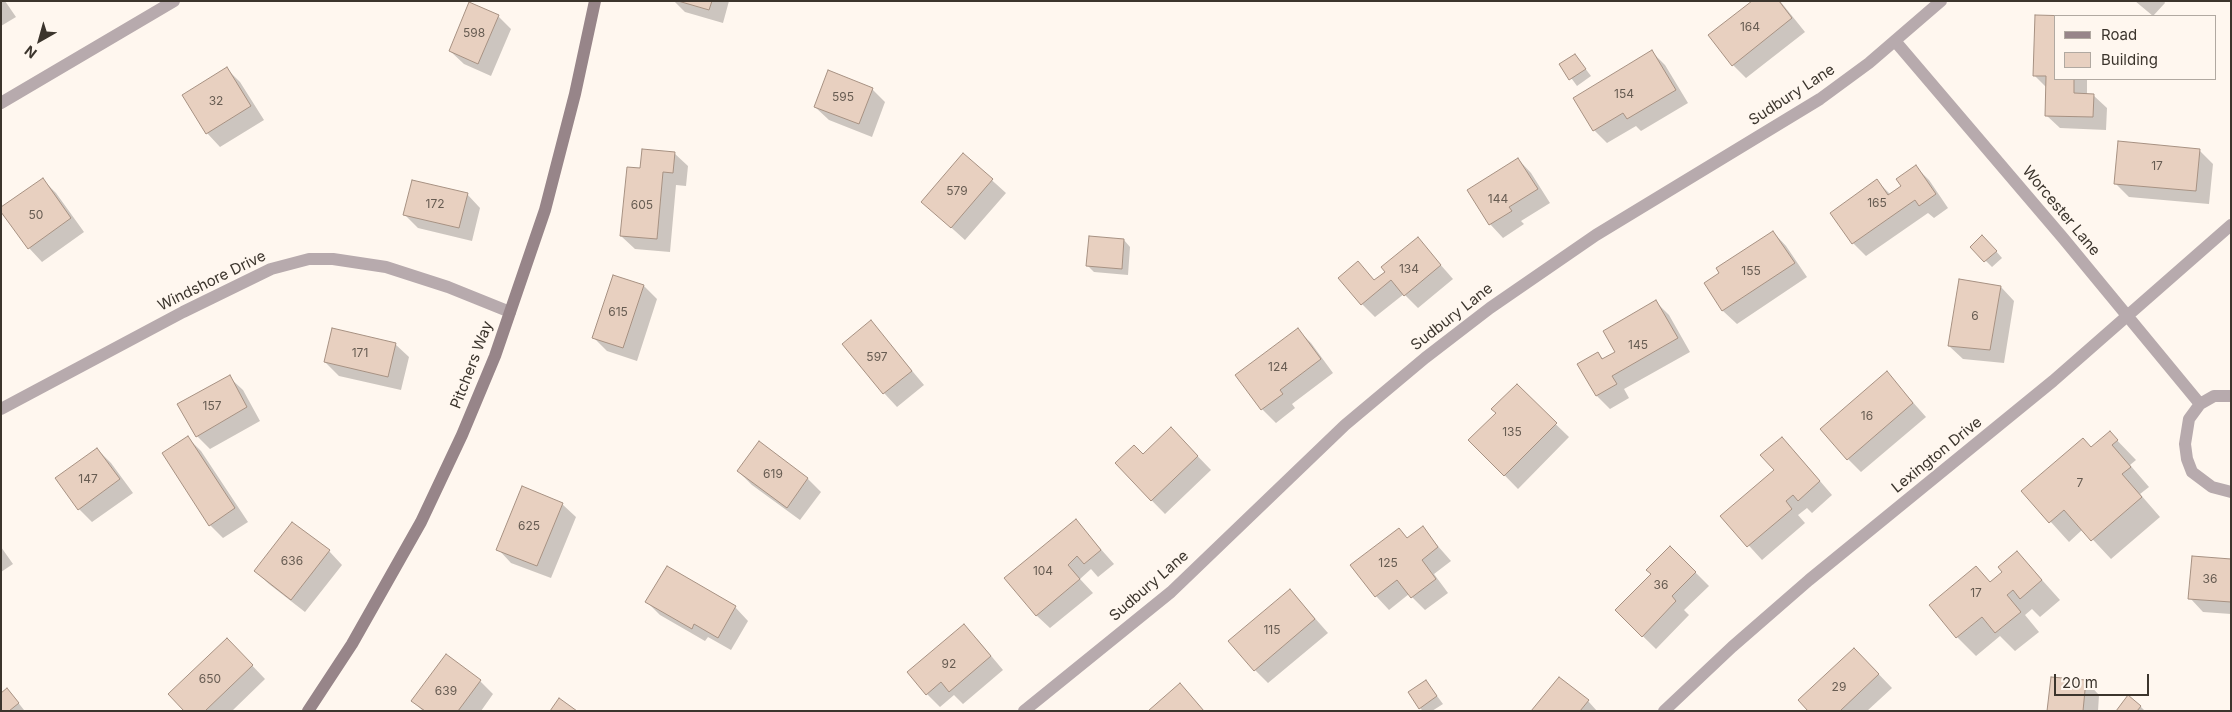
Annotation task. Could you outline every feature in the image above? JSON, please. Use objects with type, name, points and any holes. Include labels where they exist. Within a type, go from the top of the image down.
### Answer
[{"type":"main road","name":"Pitchers Way","points":[[308,711],[352,644],[421,522],[462,435],[495,356],[545,210],[575,94],[595,1]]},
{"type":"street","points":[[1,103],[174,1]]},
{"type":"street","name":"Sudbury Lane","points":[[1024,711],[1171,592],[1358,414],[1490,308],[1596,235],[1820,100],[1895,41],[1941,1]]},
{"type":"street","name":"Worcester Lane","points":[[1895,41],[2063,238],[2200,404]]},
{"type":"street","name":"Lexington Drive","points":[[1664,711],[1732,647],[1809,580],[2053,381],[2126,315],[2231,225]]},
{"type":"street","name":"Windshore Drive","points":[[1,409],[183,312],[271,268],[309,260],[333,259],[386,268],[448,287],[510,312]]},
{"type":"street","points":[[2231,396],[2214,396],[2200,404],[2189,419],[2185,433],[2187,459],[2192,472],[2200,480],[2212,487],[2231,492]]},
{"type":"building","points":[[678,1],[712,1],[709,10]]},
{"type":"building","points":[[1752,1],[1779,1],[1792,18],[1732,66],[1708,35]]},
{"type":"building","points":[[469,2],[499,15],[478,64],[449,51]]},
{"type":"building","points":[[2035,15],[2054,16],[2054,80],[2074,80],[2074,93],[2094,94],[2093,117],[2045,116],[2046,76],[2033,76]]},
{"type":"building","points":[[1652,50],[1676,90],[1627,119],[1623,113],[1593,131],[1573,98]]},
{"type":"building","points":[[1575,54],[1586,69],[1569,80],[1559,64]]},
{"type":"building","points":[[227,67],[251,106],[206,134],[182,95]]},
{"type":"building","points":[[828,70],[873,88],[859,124],[814,107]]},
{"type":"building","points":[[2118,141],[2200,149],[2196,191],[2114,184]]},
{"type":"building","points":[[642,149],[675,152],[673,173],[663,172],[657,239],[620,236],[627,167],[640,168]]},
{"type":"building","points":[[963,153],[993,179],[951,228],[921,202]]},
{"type":"building","points":[[1518,158],[1538,189],[1509,207],[1512,211],[1489,225],[1467,190]]},
{"type":"building","points":[[1916,165],[1936,194],[1919,206],[1915,200],[1852,244],[1830,213],[1877,179],[1888,195],[1901,186],[1896,179]]},
{"type":"building","points":[[43,178],[71,218],[28,249],[1,212],[1,207]]},
{"type":"building","points":[[412,180],[468,193],[459,228],[403,215]]},
{"type":"building","points":[[1773,231],[1795,263],[1722,311],[1704,283],[1719,273],[1716,268]]},
{"type":"building","points":[[1982,235],[1997,251],[1984,262],[1970,247]]},
{"type":"building","points":[[1089,236],[1124,239],[1122,269],[1086,266]]},
{"type":"building","points":[[1418,237],[1441,265],[1404,296],[1391,280],[1361,305],[1338,278],[1358,261],[1374,280],[1385,272],[1381,267]]},
{"type":"building","points":[[613,275],[644,285],[623,348],[592,338]]},
{"type":"building","points":[[1959,279],[2001,286],[1990,350],[1948,346]]},
{"type":"building","points":[[1656,300],[1678,338],[1612,376],[1617,384],[1596,396],[1577,364],[1598,352],[1602,359],[1615,352],[1603,331]]},
{"type":"building","points":[[871,320],[912,371],[883,394],[842,344]]},
{"type":"building","points":[[332,328],[396,343],[388,377],[324,362]]},
{"type":"building","points":[[1298,328],[1321,359],[1280,390],[1283,394],[1261,410],[1235,375]]},
{"type":"building","points":[[1887,371],[1913,403],[1847,460],[1820,429]]},
{"type":"building","points":[[230,375],[247,407],[196,437],[177,404]]},
{"type":"building","points":[[1517,384],[1557,423],[1504,476],[1468,440],[1496,413],[1491,409]]},
{"type":"building","points":[[1171,427],[1198,456],[1151,501],[1115,463],[1134,445],[1143,454]]},
{"type":"building","points":[[2110,431],[2118,440],[2112,445],[2131,467],[2122,474],[2142,497],[2091,541],[2064,510],[2049,523],[2021,491],[2083,438],[2091,447]]},
{"type":"building","points":[[188,436],[235,508],[209,526],[162,453]]},
{"type":"building","points":[[1782,437],[1820,481],[1798,501],[1793,495],[1786,501],[1792,509],[1747,547],[1720,516],[1774,470],[1760,455]]},
{"type":"building","points":[[759,441],[808,478],[787,508],[737,471]]},
{"type":"building","points":[[97,448],[120,479],[78,510],[55,478]]},
{"type":"building","points":[[522,486],[563,503],[537,566],[496,550]]},
{"type":"building","points":[[1076,519],[1101,550],[1084,564],[1077,556],[1068,565],[1080,579],[1036,616],[1004,578]]},
{"type":"building","points":[[292,522],[330,550],[291,600],[254,571]]},
{"type":"building","points":[[1423,526],[1438,547],[1422,560],[1436,579],[1411,598],[1397,580],[1375,597],[1350,565],[1399,528],[1407,538]]},
{"type":"building","points":[[1670,546],[1696,572],[1672,596],[1676,601],[1642,637],[1615,610],[1651,574],[1646,570]]},
{"type":"building","points":[[2017,551],[2042,580],[2020,599],[2013,590],[2007,595],[2021,612],[1995,633],[1982,617],[1956,638],[1929,605],[1976,566],[1990,582],[2002,572],[1998,567]]},
{"type":"building","points":[[2192,556],[2231,559],[2231,602],[2188,599]]},
{"type":"building","points":[[667,566],[736,606],[718,638],[694,624],[692,629],[645,602]]},
{"type":"building","points":[[1290,589],[1315,619],[1254,671],[1228,641]]},
{"type":"building","points":[[964,624],[991,656],[949,692],[941,682],[926,695],[907,672]]},
{"type":"building","points":[[227,638],[253,665],[205,711],[184,711],[168,694]]},
{"type":"building","points":[[1854,648],[1879,674],[1840,711],[1808,711],[1798,700]]},
{"type":"building","points":[[446,654],[481,680],[458,711],[425,711],[411,701]]},
{"type":"building","points":[[1559,677],[1589,700],[1580,711],[1531,711]]},
{"type":"building","points":[[2051,677],[2086,680],[2083,711],[2047,711]]},
{"type":"building","points":[[1426,680],[1437,696],[1419,709],[1408,692]]},
{"type":"building","points":[[1180,683],[1204,711],[1148,711]]},
{"type":"building","points":[[7,688],[19,703],[9,711],[1,711],[1,693]]},
{"type":"building","points":[[2128,695],[2141,706],[2137,711],[2116,711]]},
{"type":"building","points":[[559,698],[577,711],[550,711]]}]
